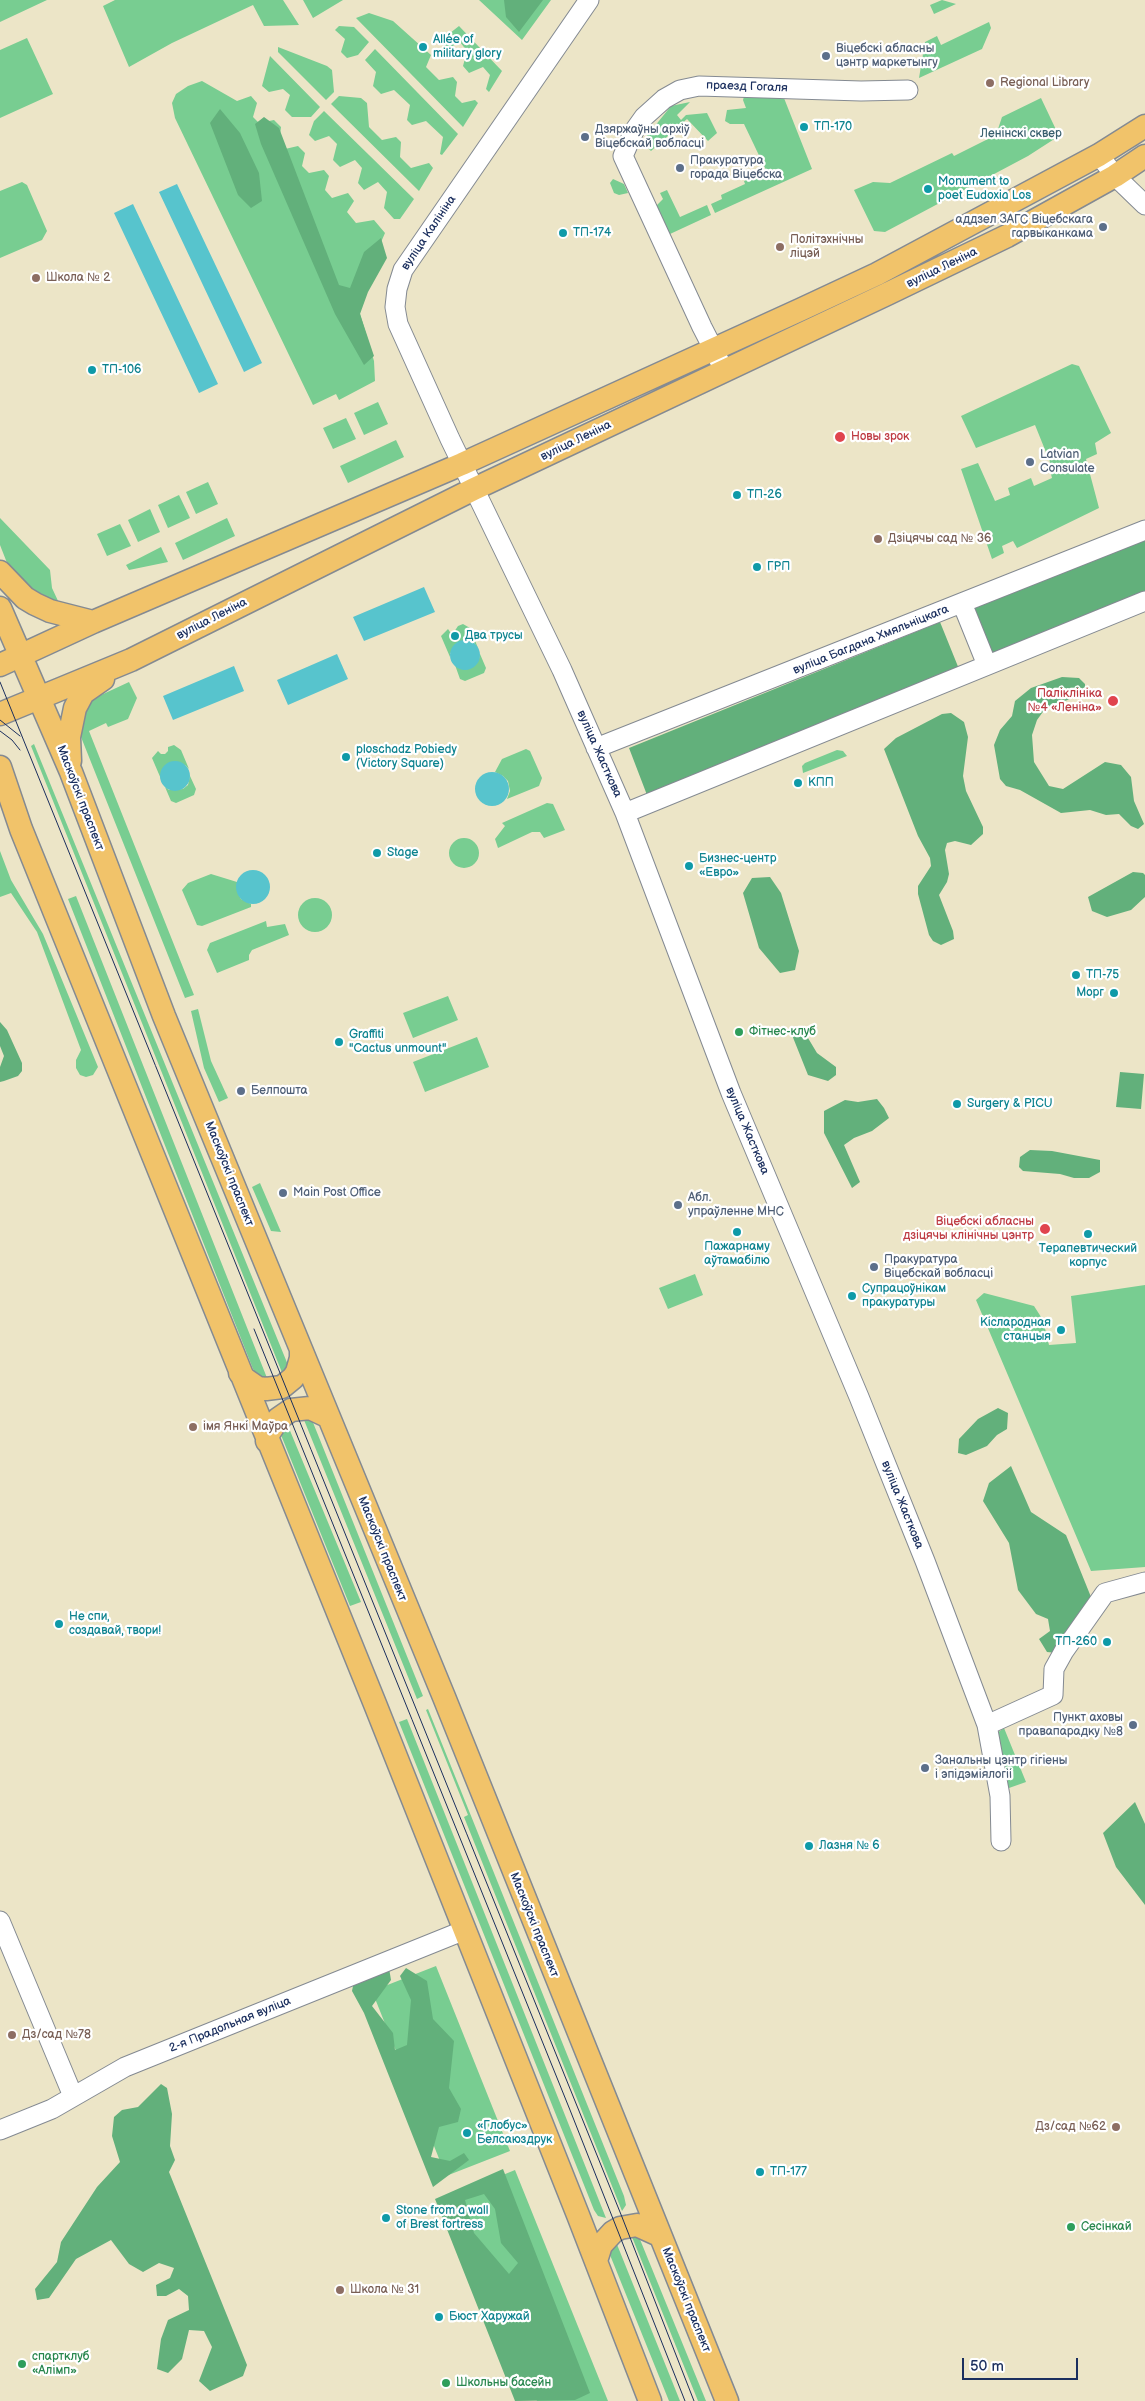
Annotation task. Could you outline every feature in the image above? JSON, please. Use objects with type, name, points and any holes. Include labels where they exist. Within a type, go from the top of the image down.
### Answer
[{"type":"main road","name":"вуліца Леніна","points":[[0,665],[93,622],[462,464],[878,274],[1099,155],[1145,126]]},
{"type":"main road","name":"вуліца Леніна","points":[[0,714],[39,696],[131,660],[474,489],[1007,236],[1115,176],[1145,156]]},
{"type":"main road","points":[[0,572],[25,598],[35,604],[50,611],[93,622]]},
{"type":"main road","name":"Маскоўскі праспект","points":[[0,608],[71,772],[164,1016],[444,1697],[640,2190],[727,2401]]},
{"type":"main road","points":[[71,772],[69,737],[75,708],[83,693],[131,660]]},
{"type":"main road","points":[[0,767],[21,829],[465,1930],[650,2401]]},
{"type":"main road","points":[[0,798],[21,829]]},
{"type":"main road","points":[[240,1373],[258,1388],[282,1387],[297,1372],[301,1351]]},
{"type":"main road","points":[[267,1441],[269,1433],[278,1419],[291,1410],[310,1408],[327,1416]]},
{"type":"main road","points":[[578,2215],[593,2222],[618,2219],[635,2204],[640,2190]]},
{"type":"main road","points":[[596,2261],[601,2245],[606,2238],[620,2228],[636,2225],[659,2234]]},
{"type":"street","name":"вуліца Калініна","points":[[474,489],[403,338],[395,307],[397,289],[403,270],[589,0]]},
{"type":"street","name":"праезд Гогаля","points":[[714,349],[622,156],[639,124],[664,99],[680,90],[699,86],[860,91],[908,90]]},
{"type":"street","points":[[1099,155],[1115,176],[1145,205]]},
{"type":"street","points":[[714,349],[724,370]]},
{"type":"street","name":"вуліца Жасткова","points":[[474,489],[562,670],[625,813],[731,1093],[867,1415],[987,1725],[1000,1796],[1001,1841]]},
{"type":"street","name":"вуліца Багдана Хмяльніцкага","points":[[596,748],[1145,530]]},
{"type":"street","points":[[625,813],[1145,601]]},
{"type":"street","points":[[962,602],[987,665]]},
{"type":"street","points":[[987,1725],[1053,1695],[1054,1669],[1064,1651],[1104,1594],[1145,1582]]},
{"type":"street","points":[[0,1921],[74,2096]]},
{"type":"street","name":"2-я Прадольная вуліца","points":[[0,2130],[52,2108],[125,2067],[465,1930]]},
{"type":"green space","points":[[0,0],[47,0],[0,22]]},
{"type":"green space","points":[[115,0],[283,0],[299,25],[264,26],[253,5],[172,43],[129,67],[103,6]]},
{"type":"green space","points":[[303,0],[343,0],[313,18]]},
{"type":"green space","points":[[479,0],[551,0],[522,40]]},
{"type":"green space","points":[[504,0],[543,0],[519,32],[506,17]]},
{"type":"green space","points":[[942,0],[956,4],[934,14],[930,5]]},
{"type":"green space","points":[[369,13],[393,21],[431,55],[426,67],[439,80],[453,77],[457,82],[455,96],[462,103],[475,100],[478,103],[463,127],[356,18]]},
{"type":"green space","points":[[989,22],[991,28],[982,49],[919,78],[925,42],[937,36],[941,45]]},
{"type":"green space","points":[[339,26],[354,27],[369,42],[358,55],[347,58],[341,52],[345,39],[335,30]]},
{"type":"green space","points":[[459,26],[502,71],[489,92],[486,89],[490,75],[483,67],[469,73],[463,66],[467,51],[460,42],[447,49],[440,41]]},
{"type":"green space","points":[[27,38],[53,94],[0,118],[0,50]]},
{"type":"green space","points":[[278,47],[327,66],[332,70],[334,92],[326,100],[278,52]]},
{"type":"green space","points":[[375,49],[458,134],[442,155],[440,154],[443,137],[426,121],[412,125],[407,120],[410,105],[394,90],[381,94],[373,86],[376,72],[365,60]]},
{"type":"green space","points":[[270,56],[320,107],[311,117],[292,117],[285,110],[290,95],[283,89],[269,92],[262,86]]},
{"type":"green space","points":[[202,81],[237,101],[251,96],[257,103],[253,117],[259,123],[274,120],[281,127],[279,143],[285,149],[298,146],[305,153],[302,166],[309,173],[324,170],[329,176],[325,190],[332,198],[348,193],[354,201],[347,212],[356,223],[374,220],[385,233],[356,300],[374,361],[375,381],[339,400],[336,394],[313,405],[175,118],[172,103],[176,94],[188,86]]},
{"type":"green space","points":[[745,93],[782,93],[812,169],[715,213],[711,204],[722,199],[721,195],[745,184],[744,181],[766,170],[744,124],[730,124],[725,121],[727,110],[746,108],[743,100]]},
{"type":"green space","points":[[339,96],[361,98],[367,103],[369,127],[382,140],[396,137],[401,142],[400,157],[411,168],[429,163],[433,168],[419,191],[331,104]]},
{"type":"green space","name":"Ленінскі сквер","points":[[1041,98],[1059,136],[1028,156],[885,232],[874,231],[854,190],[873,182],[890,183],[952,153],[954,156],[996,135],[1002,117]]},
{"type":"green space","points":[[690,102],[677,115],[681,120],[686,115],[707,113],[717,133],[708,141],[687,119],[651,151],[642,142],[671,106]]},
{"type":"green space","points":[[220,109],[240,133],[259,173],[262,201],[251,208],[238,195],[210,123]]},
{"type":"green space","points":[[324,111],[414,199],[400,219],[394,219],[384,208],[387,192],[378,182],[364,190],[358,183],[362,168],[355,160],[340,167],[333,160],[337,144],[329,136],[315,141],[309,135],[314,121]]},
{"type":"green space","points":[[264,117],[279,128],[339,285],[350,288],[364,252],[381,238],[387,258],[368,292],[360,314],[374,356],[364,365],[335,314],[261,144],[255,124]]},
{"type":"green space","points":[[613,179],[624,184],[628,193],[619,195],[614,193],[610,183]]},
{"type":"green space","points":[[22,182],[27,185],[47,231],[42,240],[0,258],[0,191]]},
{"type":"green space","points":[[667,190],[680,217],[707,205],[711,215],[670,234],[656,206],[663,199],[660,193]]},
{"type":"green space","points":[[1072,364],[1079,366],[1111,433],[1095,443],[1097,454],[1086,459],[1099,508],[1017,548],[1013,541],[1002,546],[1004,553],[992,559],[961,469],[978,463],[995,501],[1010,495],[1008,488],[1031,478],[1034,486],[1052,478],[1051,474],[1054,472],[1035,425],[976,448],[961,416]]},
{"type":"green space","points":[[378,402],[388,424],[364,435],[354,413]]},
{"type":"green space","points":[[346,418],[356,439],[333,449],[323,428]]},
{"type":"green space","points":[[396,440],[404,457],[348,483],[340,466]]},
{"type":"green space","points":[[208,482],[218,504],[196,514],[186,492]]},
{"type":"green space","points":[[179,495],[190,518],[168,528],[158,505]]},
{"type":"green space","points":[[150,509],[160,532],[138,542],[128,520]]},
{"type":"green space","points":[[0,518],[50,570],[52,588],[59,603],[46,604],[9,568],[0,545]]},
{"type":"green space","points":[[227,518],[235,536],[183,560],[175,543]]},
{"type":"green space","points":[[120,524],[131,546],[107,556],[97,534]]},
{"type":"green space","points":[[1145,538],[1145,592],[993,654],[972,607]]},
{"type":"green space","points":[[161,547],[168,562],[129,570],[126,565]]},
{"type":"green space","points":[[940,622],[959,669],[647,795],[629,748]]},
{"type":"green space","points":[[463,624],[470,628],[478,648],[474,643],[450,653],[450,657],[441,636],[448,629],[450,632],[454,632],[458,626]]},
{"type":"green space","points":[[480,654],[486,668],[484,673],[465,681],[460,679],[455,665],[459,668],[479,659]]},
{"type":"green space","points":[[1062,677],[1079,678],[1085,684],[1085,693],[1045,709],[1037,720],[1032,735],[1034,762],[1049,786],[1063,789],[1105,762],[1121,765],[1131,777],[1134,801],[1144,824],[1138,829],[1131,826],[1119,814],[1106,815],[1090,810],[1061,813],[1020,790],[1006,786],[1000,779],[994,745],[1000,730],[1012,716],[1015,701],[1031,688]]},
{"type":"green space","points":[[129,682],[137,698],[128,719],[108,727],[106,723],[89,731],[194,995],[185,998],[81,737],[84,711],[92,701]]},
{"type":"green space","points":[[951,713],[964,722],[968,737],[963,776],[966,791],[983,827],[983,834],[971,845],[955,841],[947,843],[945,850],[949,874],[947,882],[939,895],[953,931],[954,939],[941,945],[933,941],[929,935],[918,894],[918,886],[931,866],[930,858],[918,836],[884,749],[896,738],[942,714]]},
{"type":"green space","points":[[34,744],[288,1365],[283,1375],[31,746]]},
{"type":"green space","points":[[174,745],[181,750],[189,769],[185,765],[168,764],[162,770],[161,779],[152,758],[158,751],[161,754],[165,754],[168,751],[168,747]]},
{"type":"green space","points":[[526,749],[530,751],[542,778],[539,786],[507,799],[510,791],[508,781],[495,772],[502,759]]},
{"type":"green space","points":[[837,750],[843,751],[847,756],[803,773],[802,766],[805,763]]},
{"type":"green space","points":[[190,776],[196,789],[194,795],[176,803],[171,801],[165,787],[169,790],[183,789],[188,785]]},
{"type":"green space","points":[[547,803],[553,804],[565,830],[544,838],[540,832],[532,832],[498,848],[495,839],[505,826],[502,823]]},
{"type":"green space","points":[[464,838],[475,842],[479,853],[475,864],[464,868],[453,864],[449,853],[453,842]]},
{"type":"green space","points":[[0,851],[11,880],[43,934],[98,1067],[93,1075],[86,1077],[80,1075],[76,1068],[76,1060],[81,1050],[37,932],[11,893],[0,897]]},
{"type":"green space","points":[[1133,872],[1145,875],[1145,897],[1131,910],[1107,917],[1092,911],[1088,897]]},
{"type":"green space","points":[[211,874],[237,882],[238,893],[241,899],[251,904],[251,907],[202,926],[197,925],[182,890],[188,883]]},
{"type":"green space","points":[[770,877],[781,893],[799,951],[795,970],[780,973],[759,948],[743,893],[752,878]]},
{"type":"green space","points":[[76,896],[269,1383],[257,1376],[253,1369],[68,899]]},
{"type":"green space","points":[[315,898],[327,903],[332,915],[327,927],[315,932],[303,927],[298,915],[303,903]]},
{"type":"green space","points":[[266,921],[267,927],[285,924],[289,935],[252,950],[249,960],[217,973],[207,950],[210,943]]},
{"type":"green space","points":[[448,996],[458,1020],[413,1038],[403,1013]]},
{"type":"green space","points":[[198,1009],[211,1061],[228,1098],[219,1102],[204,1068],[191,1011]]},
{"type":"green space","points":[[0,1022],[7,1030],[22,1063],[22,1071],[18,1076],[0,1082],[0,1067],[4,1056],[0,1046]]},
{"type":"green space","points":[[802,1028],[817,1053],[836,1067],[836,1075],[828,1081],[808,1075],[792,1035]]},
{"type":"green space","points":[[477,1037],[489,1067],[425,1092],[413,1062]]},
{"type":"green space","points":[[1120,1072],[1144,1074],[1141,1109],[1116,1107]]},
{"type":"green space","points":[[877,1099],[889,1118],[872,1131],[854,1138],[844,1145],[860,1182],[852,1188],[824,1133],[824,1111],[845,1100],[858,1102]]},
{"type":"green space","points":[[1030,1150],[1052,1151],[1100,1160],[1100,1172],[1089,1178],[1074,1178],[1060,1174],[1023,1171],[1019,1167],[1020,1157]]},
{"type":"green space","points":[[260,1183],[281,1232],[271,1231],[252,1187]]},
{"type":"green space","points":[[695,1274],[703,1295],[668,1309],[659,1288]]},
{"type":"green space","points":[[1145,1285],[1145,1567],[1091,1571],[976,1300],[984,1293],[1034,1306],[1043,1320],[1049,1345],[1076,1343],[1071,1296]]},
{"type":"green space","points":[[998,1408],[1008,1413],[1007,1429],[997,1435],[987,1446],[966,1455],[958,1453],[959,1439],[978,1419]]},
{"type":"green space","points":[[302,1415],[312,1420],[423,1696],[417,1699]]},
{"type":"green space","points":[[286,1421],[361,1602],[350,1606],[281,1435]]},
{"type":"green space","points":[[1011,1466],[1031,1512],[1066,1535],[1091,1597],[1057,1653],[1047,1652],[1039,1639],[1050,1631],[1048,1619],[1036,1614],[1018,1590],[1009,1543],[983,1501],[989,1483]]},
{"type":"green space","points":[[428,1709],[624,2196],[626,2205],[622,2211],[464,1817],[468,1815],[426,1710]]},
{"type":"green space","points":[[407,1719],[606,2218],[598,2216],[594,2210],[399,1722]]},
{"type":"green space","points":[[1004,1728],[1026,1782],[1009,1788],[1003,1785],[997,1733]]},
{"type":"green space","points":[[1135,1802],[1145,1824],[1145,1905],[1116,1867],[1103,1833]]},
{"type":"green space","points":[[436,1966],[510,2151],[446,2176],[372,1991]]},
{"type":"green space","points":[[389,1968],[391,1980],[372,2006],[393,2033],[395,2050],[407,2045],[411,2000],[400,1976],[406,1968],[427,1981],[433,2019],[454,2041],[449,2088],[461,2109],[458,2122],[439,2127],[431,2157],[450,2161],[464,2153],[469,2160],[433,2187],[364,2013],[352,1991],[354,1981]]},
{"type":"green space","points":[[161,2084],[167,2088],[172,2114],[170,2146],[175,2160],[169,2172],[247,2365],[243,2376],[210,2391],[199,2381],[212,2347],[204,2331],[189,2330],[182,2359],[168,2373],[157,2369],[161,2339],[168,2320],[189,2310],[188,2296],[179,2289],[166,2296],[157,2296],[156,2285],[170,2278],[174,2268],[159,2263],[143,2272],[129,2264],[111,2240],[76,2259],[49,2298],[37,2300],[35,2289],[57,2262],[61,2242],[97,2187],[120,2162],[112,2136],[114,2117],[122,2110],[138,2107]]},
{"type":"green space","points":[[503,2169],[590,2393],[575,2400],[515,2401],[435,2199]],"holes":[[[484,2194],[495,2209],[501,2243],[518,2263],[509,2274],[474,2233],[465,2200]]]},
{"type":"green space","points":[[515,2170],[608,2401],[537,2401],[454,2195]]},
{"type":"green space","points":[[630,2232],[639,2237],[706,2401],[698,2401]]},
{"type":"green space","points":[[614,2237],[680,2401],[669,2401],[608,2250]]},
{"type":"water","points":[[177,184],[262,363],[244,372],[159,192]]},
{"type":"water","points":[[133,204],[218,384],[199,393],[114,213]]},
{"type":"water","points":[[424,587],[435,612],[364,641],[353,617]]},
{"type":"water","points":[[465,640],[471,641],[479,649],[479,661],[471,669],[465,670],[459,669],[451,661],[450,655],[451,649],[459,641]]},
{"type":"water","points":[[337,654],[348,679],[288,705],[277,680]]},
{"type":"water","points":[[234,666],[244,691],[173,720],[163,696]]},
{"type":"water","points":[[175,761],[181,762],[189,770],[189,782],[181,790],[175,791],[169,790],[161,782],[160,776],[161,770],[169,762]]},
{"type":"water","points":[[492,772],[499,773],[504,777],[508,782],[508,796],[504,801],[499,805],[492,806],[485,805],[480,801],[476,796],[475,789],[476,782],[480,777],[485,773]]},
{"type":"water","points":[[253,870],[265,875],[270,887],[265,899],[253,904],[241,899],[236,887],[241,875]]},
{"type":"tram line","points":[[0,682],[622,2217],[694,2401]]},
{"type":"tram line","points":[[0,720],[20,736]]},
{"type":"tram line","points":[[0,731],[12,740],[20,750]]},
{"type":"tram line","points":[[254,1329],[570,2110],[685,2401]]},
{"type":"place","name":"Allée of military glory","points":[[423,47]]},
{"type":"place","name":"Віцебскі абласны цэнтр маркетынгу","points":[[826,56]]},
{"type":"place","name":"Regional Library","points":[[990,83]]},
{"type":"place","name":"ТП-170","points":[[804,127]]},
{"type":"place","name":"Дзяржаўны архіў Віцебскай вобласці","points":[[585,137]]},
{"type":"place","name":"Пракуратура горада Віцебска","points":[[680,168]]},
{"type":"place","name":"Monument to poet Eudoxia Los","points":[[928,189]]},
{"type":"place","name":"аддзел ЗАГС Віцебскага гарвыканкама","points":[[1103,227]]},
{"type":"place","name":"ТП-174","points":[[563,233]]},
{"type":"place","name":"Політэхнічны ліцэй","points":[[780,247]]},
{"type":"place","name":"Школа № 2","points":[[36,278]]},
{"type":"place","name":"ТП-106","points":[[92,370]]},
{"type":"place","name":"Новы зрок","points":[[840,437]]},
{"type":"place","name":"Latvian Consulate","points":[[1030,462]]},
{"type":"place","name":"ТП-26","points":[[737,495]]},
{"type":"place","name":"Дзіцячы сад № 36","points":[[878,539]]},
{"type":"place","name":"ГРП","points":[[757,567]]},
{"type":"place","name":"Два трусы","points":[[455,636]]},
{"type":"place","name":"Паліклініка №4 «Леніна»","points":[[1113,701]]},
{"type":"place","name":"ploschadz Pobiedy (Victory Square)","points":[[346,757]]},
{"type":"place","name":"КПП","points":[[798,783]]},
{"type":"place","name":"Stage","points":[[377,853]]},
{"type":"place","name":"Бизнес-центр «Евро»","points":[[689,866]]},
{"type":"place","name":"ТП-75","points":[[1076,975]]},
{"type":"place","name":"Морг","points":[[1114,993]]},
{"type":"place","name":"Фітнес-клуб","points":[[739,1032]]},
{"type":"place","name":"Graffiti \"Cactus unmount\"","points":[[339,1042]]},
{"type":"place","name":"Белпошта","points":[[241,1091]]},
{"type":"place","name":"Surgery & PICU","points":[[957,1104]]},
{"type":"place","name":"Main Post Office","points":[[283,1193]]},
{"type":"place","name":"Абл. упраўленне МНС","points":[[678,1205]]},
{"type":"place","name":"Віцебскі абласны дзіцячы клінічны цэнтр","points":[[1045,1229]]},
{"type":"place","name":"Пажарнаму аўтамабілю","points":[[737,1232]]},
{"type":"place","name":"Терапевтический корпус","points":[[1088,1234]]},
{"type":"place","name":"Пракуратура Віцебскай вобласці","points":[[874,1267]]},
{"type":"place","name":"Супрацоўнікам пракуратуры","points":[[852,1296]]},
{"type":"place","name":"Кіслародная станцыя","points":[[1061,1330]]},
{"type":"place","name":"імя Янкі Маўра","points":[[193,1427]]},
{"type":"place","name":"Не спи, создавай, твори!","points":[[59,1624]]},
{"type":"place","name":"ТП-260","points":[[1107,1642]]},
{"type":"place","name":"Пункт аховы правапарадку №8","points":[[1133,1725]]},
{"type":"place","name":"Занальны цэнтр гігіены і эпідэміялогіі","points":[[925,1768]]},
{"type":"place","name":"Лазня № 6","points":[[809,1846]]},
{"type":"place","name":"Дз/сад №78","points":[[12,2035]]},
{"type":"place","name":"Дз/сад №62","points":[[1116,2127]]},
{"type":"place","name":"«Глобус» Белсаюздрук","points":[[467,2133]]},
{"type":"place","name":"ТП-177","points":[[760,2172]]},
{"type":"place","name":"Stone from a wall of Brest fortress","points":[[386,2218]]},
{"type":"place","name":"Сесінкай","points":[[1071,2227]]},
{"type":"place","name":"Школа № 31","points":[[340,2290]]},
{"type":"place","name":"Бюст Харужай","points":[[439,2317]]},
{"type":"place","name":"спартклуб «Алімп»","points":[[22,2364]]},
{"type":"place","name":"Школьны басейн","points":[[446,2383]]}]
